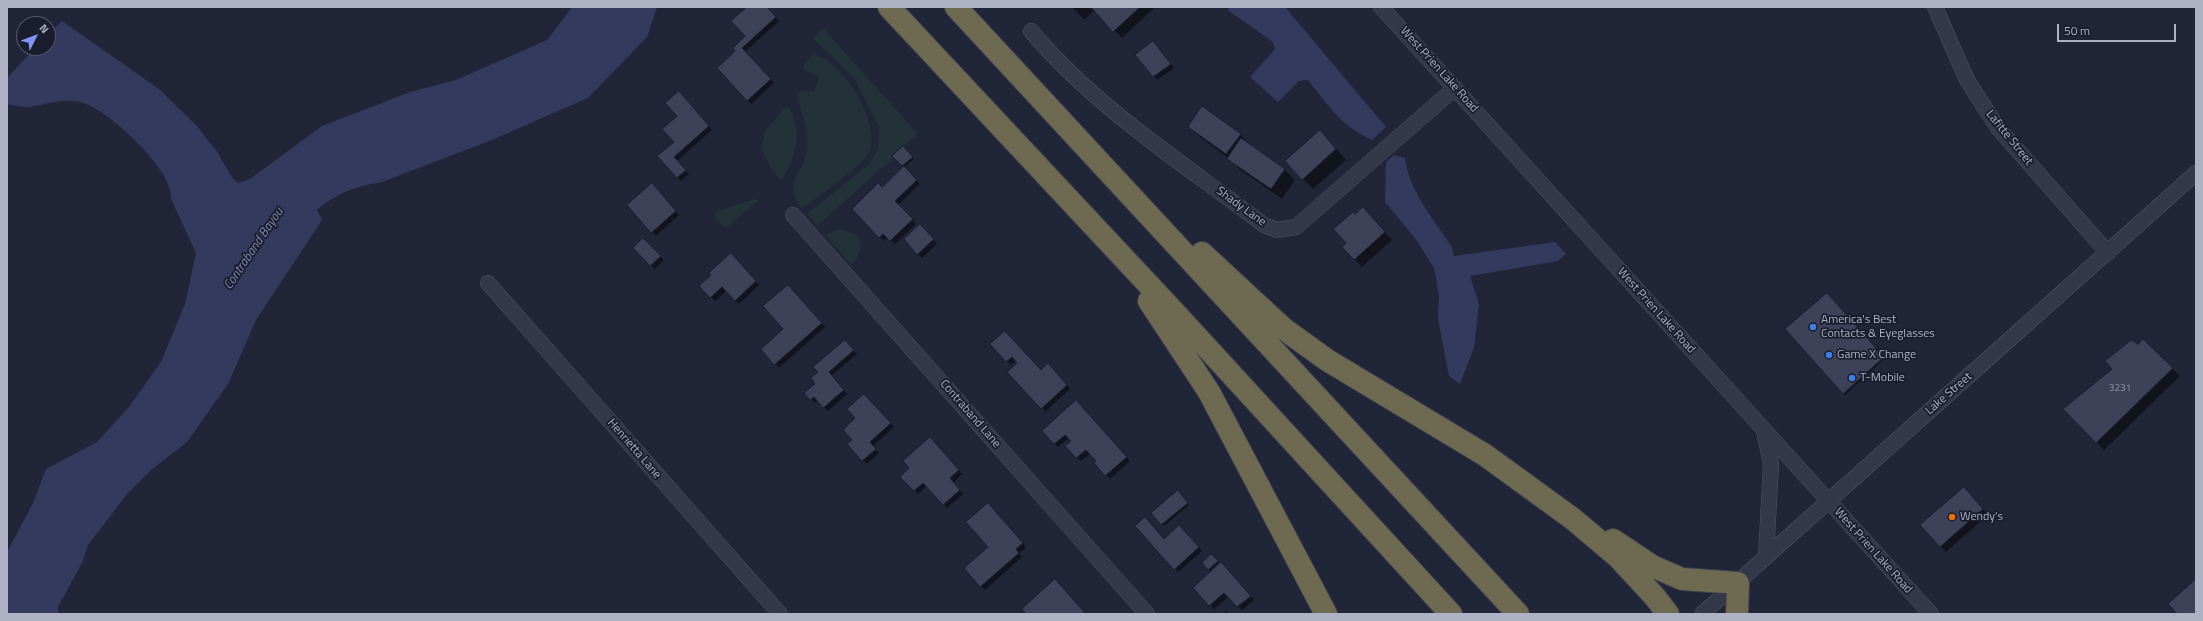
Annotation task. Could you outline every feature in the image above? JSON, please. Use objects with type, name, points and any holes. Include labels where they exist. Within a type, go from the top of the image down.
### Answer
[{"type":"highway","points":[[889,7],[1100,233],[1451,614]]},
{"type":"highway","points":[[956,7],[1518,614]]},
{"type":"highway","points":[[1095,157],[1284,329],[1327,360],[1485,455],[1551,504],[1618,557],[1655,597],[1668,614]]},
{"type":"highway","points":[[1100,233],[1157,312],[1209,392],[1326,614]]},
{"type":"highway","points":[[1551,504],[1652,566],[1682,579],[1738,583],[1737,614]]},
{"type":"street","name":"West Prien Lake Road","points":[[1381,7],[1931,614]]},
{"type":"street","name":"Lafitte Street","points":[[1935,7],[1967,80],[1998,128],[2108,253]]},
{"type":"street","name":"Shady Lane","points":[[1031,31],[1075,79],[1103,103],[1264,225],[1277,230],[1296,227],[1455,88]]},
{"type":"street","name":"Lake Street","points":[[1702,614],[2196,173]]},
{"type":"street","name":"Contraband Lane","points":[[793,215],[1147,614]]},
{"type":"street","name":"Henrietta Lane","points":[[488,283],[780,614]]},
{"type":"street","points":[[1763,429],[1771,464],[1766,557]]},
{"type":"shaded area","points":[[823,28],[918,134],[891,156],[893,158],[817,226],[807,214],[868,165],[878,149],[879,127],[854,78],[813,38]]},
{"type":"shaded area","points":[[813,54],[824,59],[836,68],[857,95],[865,111],[870,127],[871,142],[868,154],[857,167],[802,209],[796,200],[794,185],[805,157],[807,148],[807,134],[797,93],[804,91],[814,92],[819,76],[806,71],[803,66]]},
{"type":"shaded area","points":[[786,107],[790,108],[797,130],[797,136],[793,157],[781,181],[771,168],[761,149],[765,131]]},
{"type":"shaded area","points":[[753,199],[759,200],[728,226],[724,227],[714,217],[716,212]]},
{"type":"shaded area","points":[[839,229],[853,233],[860,241],[859,252],[852,265],[825,235]]},
{"type":"water","name":"Contraband Bayou","points":[[572,7],[657,7],[647,37],[588,98],[487,142],[379,183],[362,186],[338,195],[317,210],[322,220],[256,320],[228,384],[187,442],[151,470],[128,493],[88,545],[83,561],[58,607],[59,614],[7,614],[7,552],[33,503],[46,469],[97,442],[128,408],[161,362],[185,304],[196,253],[171,199],[170,188],[163,174],[139,145],[110,119],[97,110],[79,102],[64,101],[28,107],[7,104],[7,78],[28,56],[56,56],[56,27],[62,21],[159,89],[196,125],[218,153],[231,176],[238,183],[250,179],[322,126],[410,92],[456,80],[547,40]]},
{"type":"water","points":[[1228,7],[1285,7],[1386,127],[1372,140],[1361,135],[1344,122],[1329,107],[1308,80],[1299,81],[1278,102],[1250,77],[1275,49],[1273,42],[1229,11]]},
{"type":"water","points":[[1394,155],[1405,158],[1407,170],[1417,194],[1430,216],[1452,247],[1454,256],[1555,242],[1566,254],[1558,261],[1470,276],[1479,304],[1474,348],[1460,384],[1449,376],[1438,319],[1439,295],[1434,268],[1415,238],[1385,202],[1386,162]]},
{"type":"building","points":[[747,7],[767,7],[776,17],[742,48],[771,79],[747,101],[717,68],[735,51],[733,48],[745,36],[731,21]]},
{"type":"building","points":[[1091,7],[1140,7],[1113,32]]},
{"type":"building","points":[[1153,41],[1171,64],[1153,77],[1135,55]]},
{"type":"building","points":[[679,91],[709,126],[674,157],[686,170],[677,178],[657,156],[674,142],[662,129],[677,116],[665,103]]},
{"type":"building","points":[[1202,106],[1241,134],[1226,154],[1188,127]]},
{"type":"building","points":[[1320,130],[1336,149],[1302,180],[1285,161]]},
{"type":"building","points":[[1241,138],[1285,169],[1271,189],[1227,159]]},
{"type":"building","points":[[903,146],[913,157],[902,166],[892,156]]},
{"type":"building","points":[[904,166],[917,180],[895,201],[913,219],[890,241],[883,234],[879,238],[852,209],[878,183],[882,187]]},
{"type":"building","points":[[652,183],[676,211],[651,233],[627,205]]},
{"type":"building","points":[[1363,207],[1385,232],[1354,260],[1342,247],[1346,243],[1333,229],[1353,212],[1355,214]]},
{"type":"building","points":[[920,224],[934,239],[917,255],[904,239]]},
{"type":"building","points":[[643,238],[661,256],[650,266],[633,248]]},
{"type":"building","points":[[731,253],[756,281],[735,301],[722,287],[710,298],[699,286],[711,275],[709,273]]},
{"type":"building","points":[[788,285],[822,323],[774,365],[761,349],[783,329],[763,306]]},
{"type":"building","points":[[1827,293],[1884,357],[1843,394],[1785,329]]},
{"type":"building","points":[[1005,331],[1041,370],[1048,363],[1067,385],[1041,409],[1007,372],[1017,363],[1012,357],[1006,362],[990,344]]},
{"type":"building","points":[[2143,339],[2173,368],[2096,443],[2063,409],[2112,369],[2105,361],[2131,340],[2138,344]]},
{"type":"building","points":[[845,340],[854,350],[829,372],[844,390],[823,408],[814,397],[810,400],[804,393],[815,384],[811,378],[818,372],[813,367]]},
{"type":"building","points":[[864,394],[891,423],[870,442],[876,449],[862,461],[847,444],[852,440],[843,430],[855,418],[847,409]]},
{"type":"building","points":[[1076,400],[1127,457],[1105,476],[1094,463],[1096,461],[1086,450],[1076,458],[1065,446],[1071,441],[1065,435],[1054,444],[1042,431]]},
{"type":"building","points":[[930,437],[959,470],[950,478],[960,490],[943,505],[923,483],[914,491],[900,477],[909,468],[903,461]]},
{"type":"building","name":"Wendy's","points":[[1964,487],[1983,509],[1940,547],[1920,525]]},
{"type":"building","points":[[1178,490],[1188,503],[1161,525],[1151,513]]},
{"type":"building","points":[[988,503],[1023,543],[1016,549],[1019,553],[980,587],[964,568],[988,547],[966,522]]},
{"type":"building","points":[[1145,517],[1164,539],[1179,525],[1199,547],[1174,570],[1135,526]]},
{"type":"building","points":[[1211,554],[1218,561],[1208,570],[1202,563]]},
{"type":"building","points":[[1221,562],[1251,596],[1237,607],[1224,593],[1209,606],[1193,588]]},
{"type":"building","points":[[1055,579],[1086,614],[1026,614],[1022,609]]},
{"type":"building","points":[[2196,579],[2196,614],[2177,614],[2168,604]]},
{"type":"place","name":"America's Best Contacts & Eyeglasses","points":[[1813,327]]},
{"type":"place","name":"Game X Change","points":[[1829,355]]},
{"type":"place","name":"T-Mobile","points":[[1852,378]]},
{"type":"place","name":"Wendy's","points":[[1952,517]]}]
